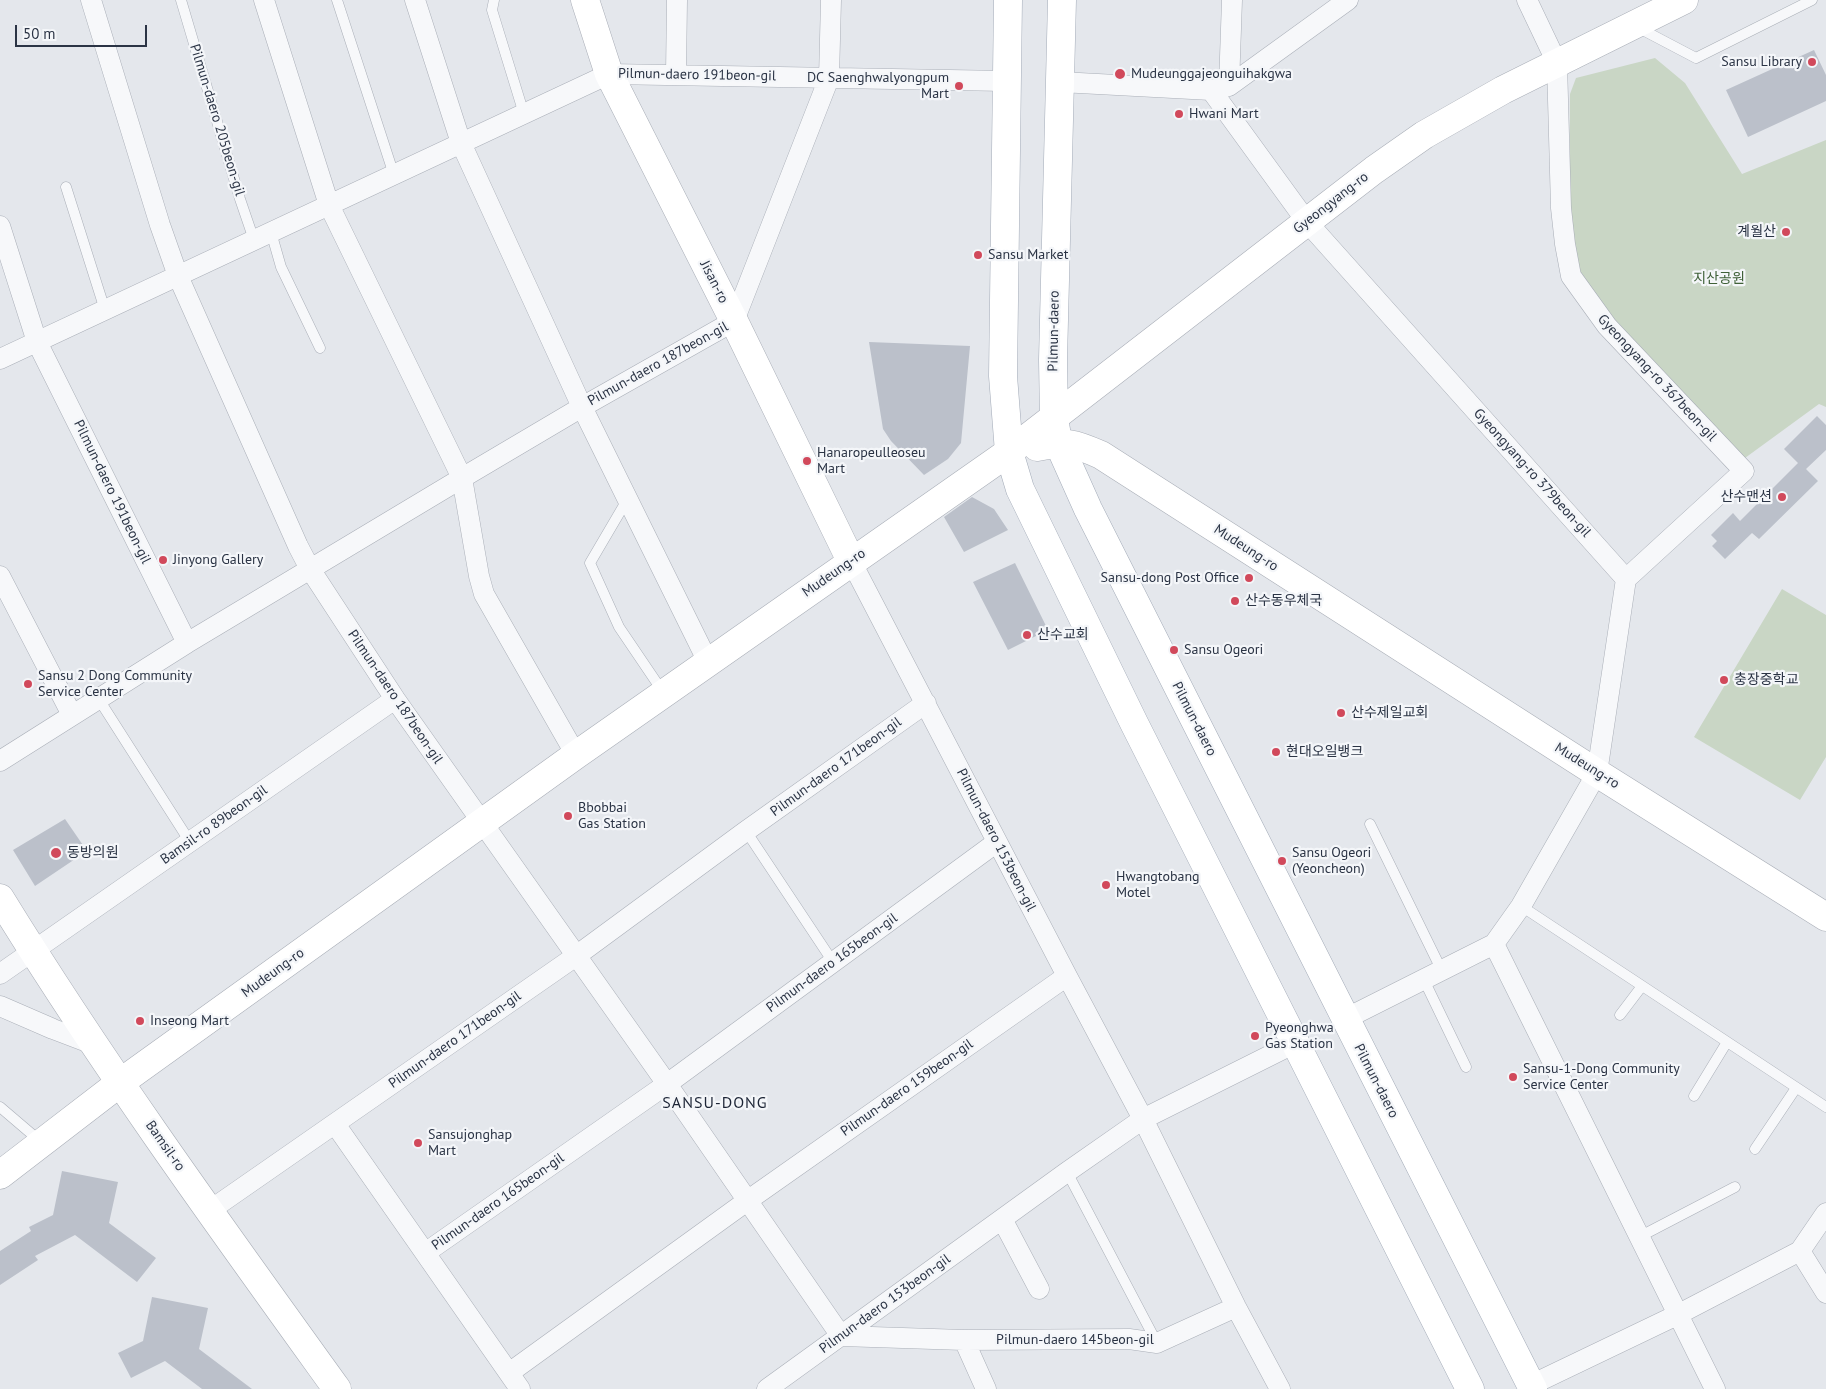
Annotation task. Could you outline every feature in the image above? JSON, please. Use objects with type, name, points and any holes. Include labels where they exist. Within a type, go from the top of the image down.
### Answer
[{"type":"street","points":[[91,0],[160,226],[178,276],[310,569]]},
{"type":"street","points":[[264,0],[329,205],[462,478],[479,576],[484,594],[576,755]]},
{"type":"street","points":[[414,0],[461,144],[582,407]]},
{"type":"street","name":"Jisan-ro","points":[[585,0],[609,74],[734,321],[851,561]]},
{"type":"street","points":[[676,74],[677,0]]},
{"type":"street","points":[[734,321],[829,78],[831,0]]},
{"type":"street","points":[[1008,0],[1003,376],[1009,452],[1020,489],[1134,723],[1377,1201],[1470,1389]]},
{"type":"street","name":"Pilmun-daero","points":[[1062,0],[1053,360],[1056,430],[1092,518],[1532,1387]]},
{"type":"street","points":[[1220,88],[1232,0]]},
{"type":"street","points":[[1060,82],[1220,88],[1348,0]]},
{"type":"street","points":[[1527,0],[1557,63]]},
{"type":"street","name":"Gyeongyang-ro","points":[[1009,452],[1056,430],[1307,222],[1374,170],[1424,135],[1503,90],[1684,0]]},
{"type":"street","name":"Gyeongyang-ro 367beon-gil","points":[[1557,63],[1561,208],[1565,244],[1572,276],[1607,326],[1744,471],[1626,579]]},
{"type":"street","name":"Pilmun-daero 191beon-gil","points":[[0,360],[609,74],[1006,81]]},
{"type":"street","name":"Gyeongyang-ro 379beon-gil","points":[[1220,88],[1307,222],[1626,579]]},
{"type":"street","points":[[0,226],[37,342]]},
{"type":"street","name":"Pilmun-daero 187beon-gil","points":[[0,761],[98,698],[310,569],[582,407],[734,321]]},
{"type":"street","name":"Pilmun-daero 191beon-gil","points":[[37,342],[187,643]]},
{"type":"street","name":"Pilmun-daero 187beon-gil","points":[[582,407],[708,662]]},
{"type":"street","name":"Mudeung-ro","points":[[1056,430],[1076,444],[1101,455],[1597,773],[1826,917]]},
{"type":"street","name":"Mudeung-ro","points":[[0,1175],[121,1082],[576,755],[1009,452]]},
{"type":"street","name":"Pilmun-daero 153beon-gil","points":[[851,561],[1143,1119],[1236,1306]]},
{"type":"street","name":"Pilmun-daero 187beon-gil","points":[[310,569],[395,699],[481,824]]},
{"type":"street","points":[[0,576],[72,715]]},
{"type":"street","points":[[1345,1019],[1494,944],[1521,906],[1597,773],[1626,579]]},
{"type":"street","name":"Bamsil-ro 89beon-gil","points":[[0,974],[395,699]]},
{"type":"street","name":"Pilmun-daero 171beon-gil","points":[[209,1211],[576,956],[926,703]]},
{"type":"street","points":[[481,824],[667,1084],[841,1336]]},
{"type":"street","name":"Pilmun-daero 165beon-gil","points":[[514,1381],[425,1253],[667,1084],[997,842]]},
{"type":"street","name":"Bamsil-ro","points":[[0,898],[95,1045],[209,1211],[337,1389]]},
{"type":"street","points":[[1494,944],[1715,1389]]},
{"type":"street","name":"Pilmun-daero 159beon-gil","points":[[514,1381],[747,1201],[1067,976]]},
{"type":"street","points":[[0,1006],[52,1029],[95,1045]]},
{"type":"street","name":"Pilmun-daero 153beon-gil","points":[[767,1389],[1143,1119],[1295,1043]]},
{"type":"street","points":[[334,1124],[425,1253]]},
{"type":"street","points":[[1532,1387],[1800,1251],[1826,1213]]},
{"type":"street","points":[[1002,1219],[1039,1289]]},
{"type":"street","points":[[1800,1251],[1826,1293]]},
{"type":"street","points":[[1236,1306],[1280,1389]]},
{"type":"street","name":"Pilmun-daero 145beon-gil","points":[[841,1336],[964,1340],[1129,1339],[1157,1343],[1236,1306]]},
{"type":"street","points":[[964,1340],[986,1389]]},
{"type":"lane","name":"Pilmun-daero 205beon-gil","points":[[181,0],[240,199],[282,267],[320,348]]},
{"type":"lane","points":[[337,0],[394,175]]},
{"type":"lane","points":[[494,0],[492,10],[524,114]]},
{"type":"lane","points":[[1633,26],[1696,58],[1812,0]]},
{"type":"lane","points":[[66,187],[105,310]]},
{"type":"lane","points":[[627,500],[590,563],[619,627],[664,693]]},
{"type":"lane","points":[[98,698],[190,842]]},
{"type":"lane","points":[[1370,824],[1442,971]]},
{"type":"lane","points":[[746,832],[833,962]]},
{"type":"lane","points":[[1521,906],[1826,1107]]},
{"type":"lane","points":[[1424,980],[1466,1067]]},
{"type":"lane","points":[[1620,1016],[1642,986]]},
{"type":"lane","points":[[1694,1096],[1727,1042]]},
{"type":"lane","points":[[1755,1149],[1796,1088]]},
{"type":"lane","points":[[0,1107],[42,1143]]},
{"type":"lane","points":[[1067,1172],[1157,1343]]},
{"type":"lane","points":[[1639,1237],[1735,1187]]},
{"type":"green space","name":"지산공원","points":[[1655,58],[1685,83],[1742,174],[1826,140],[1826,407],[1819,404],[1745,458],[1604,310],[1577,267],[1569,234],[1570,94],[1576,78]]},
{"type":"green space","points":[[1782,589],[1826,615],[1826,757],[1800,800],[1694,737]]},
{"type":"building","points":[[1814,50],[1826,75],[1826,101],[1748,137],[1726,90]]},
{"type":"building","points":[[869,342],[970,346],[961,443],[948,459],[924,475],[891,441],[883,429]]},
{"type":"building","name":"산수맨션","points":[[1817,416],[1826,425],[1826,450],[1806,469],[1818,481],[1759,539],[1752,533],[1725,559],[1712,546],[1717,541],[1711,535],[1733,513],[1740,521],[1798,463],[1784,449]]},
{"type":"building","points":[[972,497],[994,509],[1008,530],[964,552],[944,517]]},
{"type":"building","points":[[1015,563],[1048,630],[1008,650],[973,582]]},
{"type":"building","points":[[65,819],[87,851],[35,886],[13,850]]},
{"type":"building","points":[[62,1171],[118,1182],[109,1223],[156,1258],[137,1282],[75,1235],[35,1256],[38,1260],[0,1285],[0,1251],[31,1231],[29,1227],[53,1215]]},
{"type":"building","points":[[152,1297],[208,1308],[199,1349],[252,1389],[202,1389],[165,1361],[131,1378],[118,1353],[143,1341]]},
{"type":"place","name":"Sansu Library","points":[[1812,62]]},
{"type":"place","name":"Mudeunggajeonguihakgwa","points":[[1120,74]]},
{"type":"place","name":"DC Saenghwalyongpum Mart","points":[[959,86]]},
{"type":"place","name":"Hwani Mart","points":[[1179,114]]},
{"type":"place","name":"계월산","points":[[1786,232]]},
{"type":"place","name":"Sansu Market","points":[[978,255]]},
{"type":"place","name":"Hanaropeulleoseu Mart","points":[[807,461]]},
{"type":"place","name":"산수맨션","points":[[1782,497]]},
{"type":"place","name":"Jinyong Gallery","points":[[163,560]]},
{"type":"place","name":"Sansu-dong Post Office","points":[[1249,578]]},
{"type":"place","name":"산수동우체국","points":[[1235,601]]},
{"type":"place","name":"산수교회","points":[[1027,635]]},
{"type":"place","name":"Sansu Ogeori","points":[[1174,650]]},
{"type":"place","name":"충장중학교","points":[[1724,680]]},
{"type":"place","name":"Sansu 2 Dong Community Service Center","points":[[28,684]]},
{"type":"place","name":"산수제일교회","points":[[1341,713]]},
{"type":"place","name":"현대오일뱅크","points":[[1276,752]]},
{"type":"place","name":"Bbobbai Gas Station","points":[[568,816]]},
{"type":"place","name":"동방의원","points":[[56,853]]},
{"type":"place","name":"Sansu Ogeori (Yeoncheon)","points":[[1282,861]]},
{"type":"place","name":"Hwangtobang Motel","points":[[1106,885]]},
{"type":"place","name":"Inseong Mart","points":[[140,1021]]},
{"type":"place","name":"Pyeonghwa Gas Station","points":[[1255,1036]]},
{"type":"place","name":"Sansu-1-Dong Community Service Center","points":[[1513,1077]]},
{"type":"place","name":"Sansujonghap Mart","points":[[418,1143]]},
{"type":"district","name":"SANSU-DONG","points":[[715,1103]]}]
